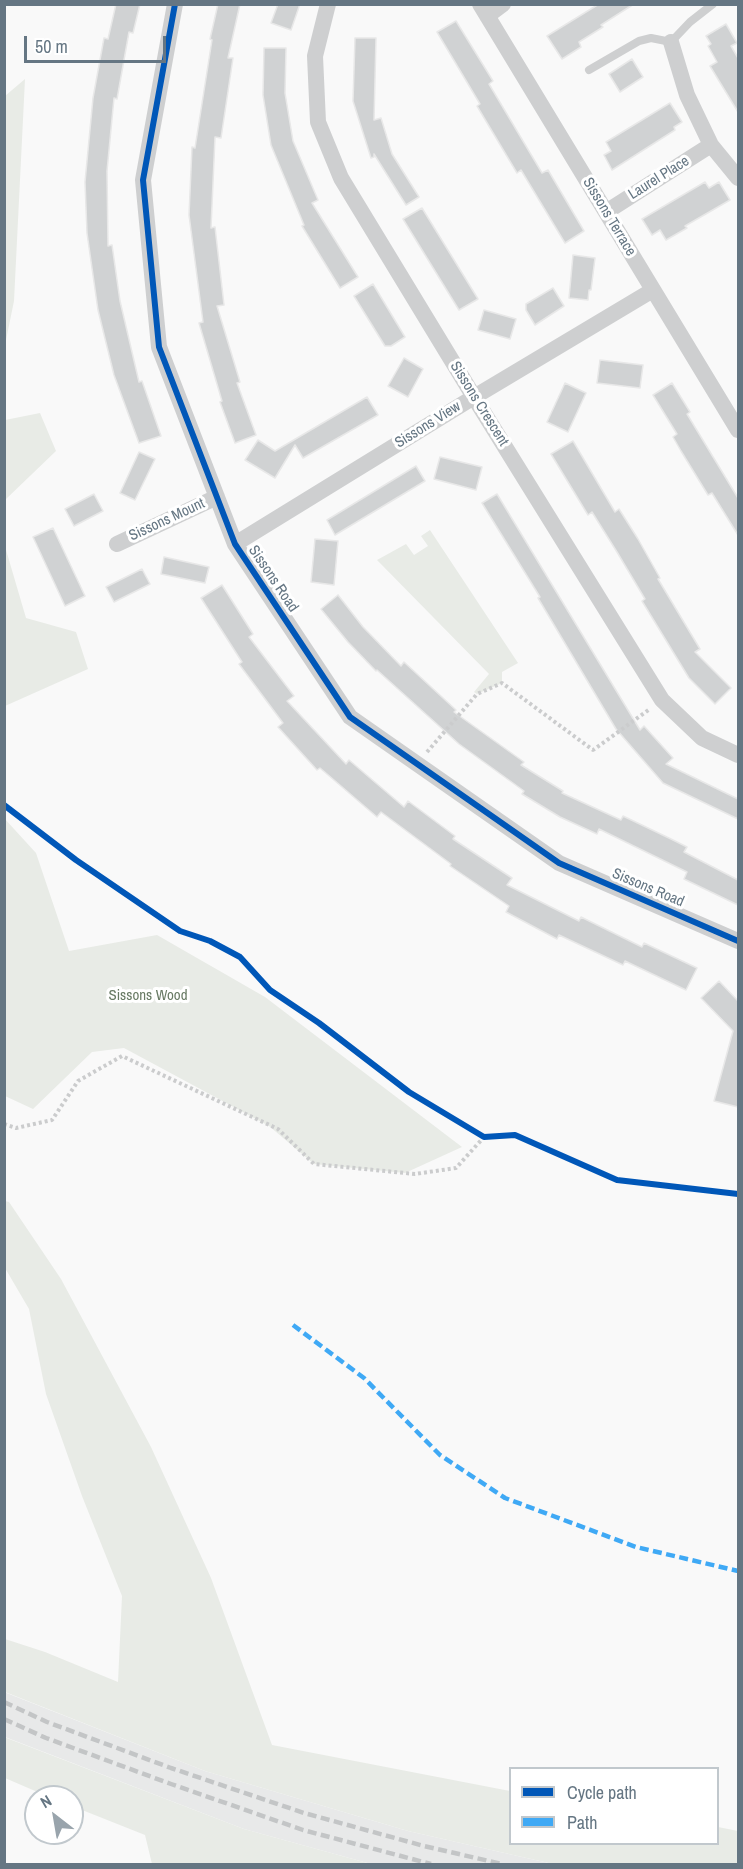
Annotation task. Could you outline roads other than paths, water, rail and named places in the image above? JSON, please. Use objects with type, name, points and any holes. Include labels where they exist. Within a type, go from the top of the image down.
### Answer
[{"type":"street","name":"Sissons Road","points":[[175,4],[143,180],[159,347],[235,544],[350,717],[559,863],[738,940]]},
{"type":"street","name":"Sissons Crescent","points":[[328,4],[315,56],[318,122],[341,178],[663,700],[702,738],[738,755]]},
{"type":"street","points":[[484,10],[503,4]]},
{"type":"street","name":"Sissons Terrace","points":[[484,10],[738,430]]},
{"type":"street","points":[[671,42],[687,95],[699,124],[711,145],[738,178]]},
{"type":"street","name":"Laurel Place","points":[[606,212],[711,145]]},
{"type":"street","name":"Sissons View","points":[[235,544],[653,290]]},
{"type":"street","name":"Sissons Mount","points":[[117,544],[217,497]]},
{"type":"lane","points":[[589,70],[639,41],[651,38],[671,42],[712,4]]},
{"type":"railway","points":[[4,1702],[47,1722],[171,1768],[304,1813],[424,1846],[502,1864]]},
{"type":"railway","points":[[4,1719],[46,1738],[303,1830],[431,1864]]},
{"type":"park label","name":"Sissons Wood","points":[[148,996]]}]
